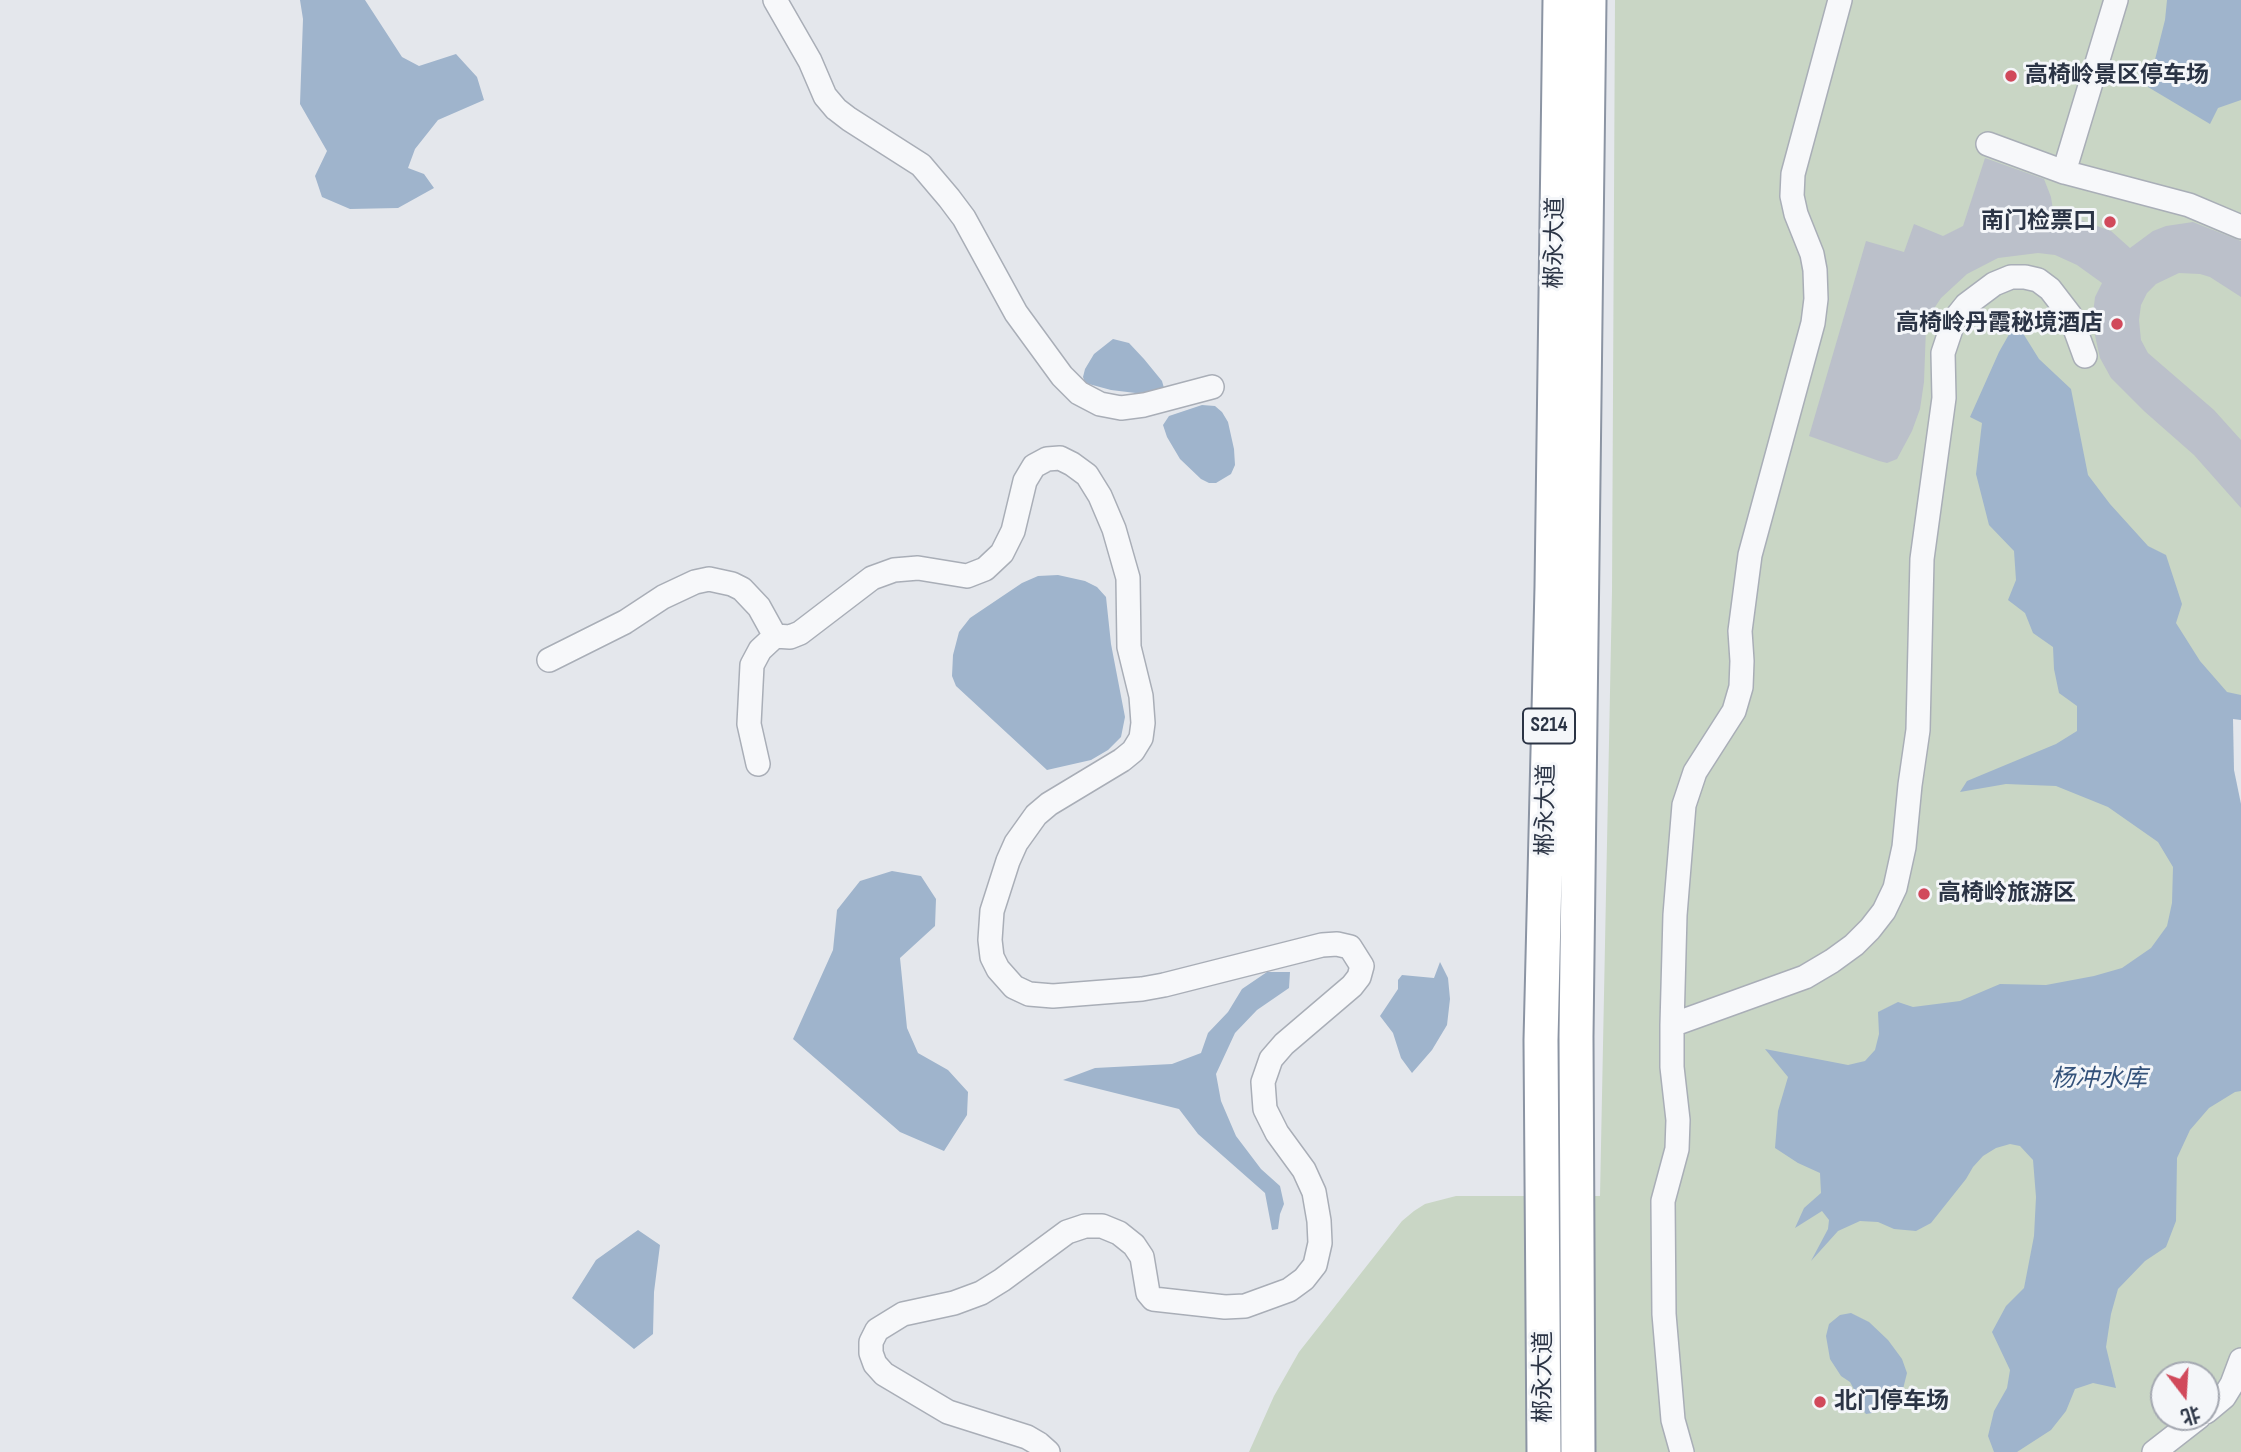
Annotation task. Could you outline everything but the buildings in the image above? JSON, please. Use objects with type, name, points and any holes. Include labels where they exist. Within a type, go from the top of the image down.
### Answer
[{"type":"highway","name":"郴永大道","points":[[1544,1452],[1541,1040],[1552,587],[1560,0]]},
{"type":"highway","name":"郴永大道","points":[[1578,1452],[1576,1036],[1589,0]]},
{"type":"street","points":[[775,0],[810,61],[825,96],[849,119],[920,165],[949,198],[964,218],[1016,313],[1062,376],[1079,393],[1100,404],[1121,408],[1144,405],[1212,387]]},
{"type":"street","points":[[1682,1452],[1673,1420],[1664,1314],[1663,1201],[1677,1149],[1678,1120],[1672,1067],[1672,1025],[1675,915],[1684,805],[1695,772],[1734,711],[1741,687],[1740,631],[1750,555],[1813,323],[1815,270],[1812,254],[1796,214],[1792,196],[1793,174],[1840,0]]},
{"type":"street","points":[[2064,172],[2116,0]]},
{"type":"street","points":[[1989,144],[2064,172],[2179,202],[2241,227]]},
{"type":"street","points":[[1672,1025],[1805,977],[1832,961],[1870,929],[1884,911],[1895,888],[1904,847],[1908,795],[1918,730],[1922,559],[1944,398],[1943,353],[1954,320],[1966,305],[1994,284],[2011,277],[2025,276],[2038,280],[2050,289],[2070,315],[2085,356]]},
{"type":"street","points":[[758,764],[749,724],[752,665],[760,650],[775,636],[790,637],[800,633],[872,578],[894,570],[918,568],[967,576],[985,569],[1002,553],[1013,531],[1025,481],[1034,466],[1047,459],[1059,458],[1087,475],[1100,496],[1114,529],[1128,578],[1129,647],[1143,723],[1141,738],[1133,751],[1036,815],[1016,843],[1007,861],[992,911],[990,940],[992,957],[998,969],[1014,987],[1030,995],[1053,996],[1153,987],[1322,945],[1350,947],[1362,966],[1359,977],[1352,986],[1284,1044],[1271,1059],[1264,1082],[1265,1109],[1273,1127],[1304,1170],[1314,1192],[1320,1221],[1321,1243],[1315,1265],[1297,1285],[1245,1306],[1225,1307],[1153,1299],[1148,1293],[1142,1257],[1134,1245],[1119,1233],[1102,1226],[1085,1226],[1067,1232],[981,1293],[954,1303],[903,1314],[877,1331],[871,1342],[871,1353],[874,1364],[884,1374],[948,1412],[1027,1437],[1048,1452]]},
{"type":"street","points":[[549,660],[625,622],[663,597],[695,582],[709,579],[732,584],[751,597],[775,636]]},
{"type":"street","points":[[2220,1400],[2232,1384],[2241,1360]]},
{"type":"street","points":[[2154,1452],[2181,1431]]},
{"type":"green space","name":"高椅岭旅游区","points":[[1615,0],[2241,0],[2241,1452],[1249,1452],[1274,1396],[1299,1352],[1402,1221],[1414,1211],[1425,1204],[1456,1196],[1600,1196],[1612,591]]},
{"type":"water","points":[[300,0],[365,0],[402,57],[419,66],[456,54],[477,77],[484,100],[438,120],[415,149],[408,168],[424,174],[434,188],[398,208],[350,209],[322,197],[315,176],[327,151],[300,104],[303,19]]},
{"type":"water","points":[[2167,0],[2241,0],[2241,100],[2218,108],[2210,124],[2148,87],[2165,20]]},
{"type":"water","name":"杨冲水库","points":[[2016,322],[2039,359],[2071,389],[2088,475],[2148,546],[2166,555],[2182,604],[2176,623],[2200,661],[2227,692],[2241,695],[2241,1091],[2209,1108],[2190,1130],[2177,1158],[2176,1221],[2166,1247],[2145,1261],[2118,1289],[2106,1347],[2116,1388],[2093,1383],[2075,1389],[2066,1411],[2051,1430],[2017,1452],[1994,1452],[1988,1436],[1994,1411],[2007,1388],[2010,1370],[1992,1332],[2006,1306],[2024,1288],[2034,1236],[2036,1197],[2033,1160],[2020,1146],[2010,1144],[1996,1148],[1983,1156],[1973,1167],[1931,1223],[1916,1231],[1894,1229],[1878,1222],[1860,1221],[1838,1231],[1811,1261],[1828,1229],[1829,1220],[1822,1211],[1795,1228],[1804,1208],[1821,1193],[1820,1173],[1775,1148],[1778,1111],[1788,1077],[1765,1049],[1848,1065],[1865,1061],[1875,1050],[1879,1034],[1878,1012],[1898,1002],[1913,1007],[1960,1001],[2000,984],[2046,985],[2094,976],[2122,968],[2151,948],[2167,926],[2172,903],[2173,867],[2158,842],[2108,807],[2056,786],[2006,784],[1960,792],[1967,781],[2056,744],[2077,731],[2077,706],[2059,693],[2053,647],[2033,633],[2025,613],[2008,600],[2016,580],[2014,551],[1989,525],[1976,474],[1982,423],[1970,417],[1999,352]]},
{"type":"water","points":[[1113,339],[1129,343],[1162,381],[1164,388],[1152,395],[1111,390],[1085,383],[1085,369],[1094,354]]},
{"type":"water","points":[[1202,405],[1215,406],[1222,412],[1228,422],[1234,449],[1235,465],[1231,474],[1216,483],[1201,479],[1180,459],[1163,425],[1169,416]]},
{"type":"water","points":[[1058,575],[1085,581],[1097,587],[1106,597],[1111,644],[1125,717],[1121,737],[1108,750],[1091,760],[1047,770],[956,686],[952,676],[953,655],[959,632],[970,618],[1022,583],[1038,576]]},
{"type":"water","points":[[892,871],[921,876],[936,899],[935,926],[900,958],[907,1028],[918,1053],[948,1070],[968,1092],[967,1115],[944,1151],[900,1132],[793,1039],[833,950],[837,910],[860,881]]},
{"type":"water","points":[[1440,962],[1448,978],[1450,999],[1447,1025],[1432,1050],[1412,1073],[1401,1058],[1393,1033],[1380,1016],[1398,989],[1398,980],[1402,975],[1434,978]]},
{"type":"water","points":[[1267,972],[1290,972],[1289,988],[1257,1010],[1235,1033],[1216,1074],[1221,1101],[1236,1136],[1261,1169],[1280,1186],[1284,1204],[1278,1229],[1272,1230],[1265,1193],[1198,1134],[1179,1109],[1063,1080],[1095,1068],[1172,1064],[1201,1053],[1208,1033],[1228,1012],[1242,989]]},
{"type":"water","points":[[638,1230],[660,1245],[654,1292],[653,1334],[634,1349],[572,1298],[596,1260]]},
{"type":"water","points":[[1851,1313],[1869,1322],[1888,1340],[1902,1359],[1907,1373],[1903,1389],[1893,1402],[1878,1412],[1866,1414],[1858,1404],[1850,1382],[1841,1376],[1830,1359],[1826,1336],[1829,1324],[1840,1315]]},
{"type":"pier","points":[[2233,719],[2241,720],[2241,804],[2234,770]]},
{"type":"place","name":"高椅岭景区停车场","points":[[2011,76]]},
{"type":"place","name":"南门检票口","points":[[2110,222]]},
{"type":"place","name":"高椅岭丹霞秘境酒店","points":[[2117,324]]},
{"type":"place","name":"高椅岭旅游区","points":[[1924,894]]},
{"type":"place","name":"北门停车场","points":[[1820,1402]]}]
